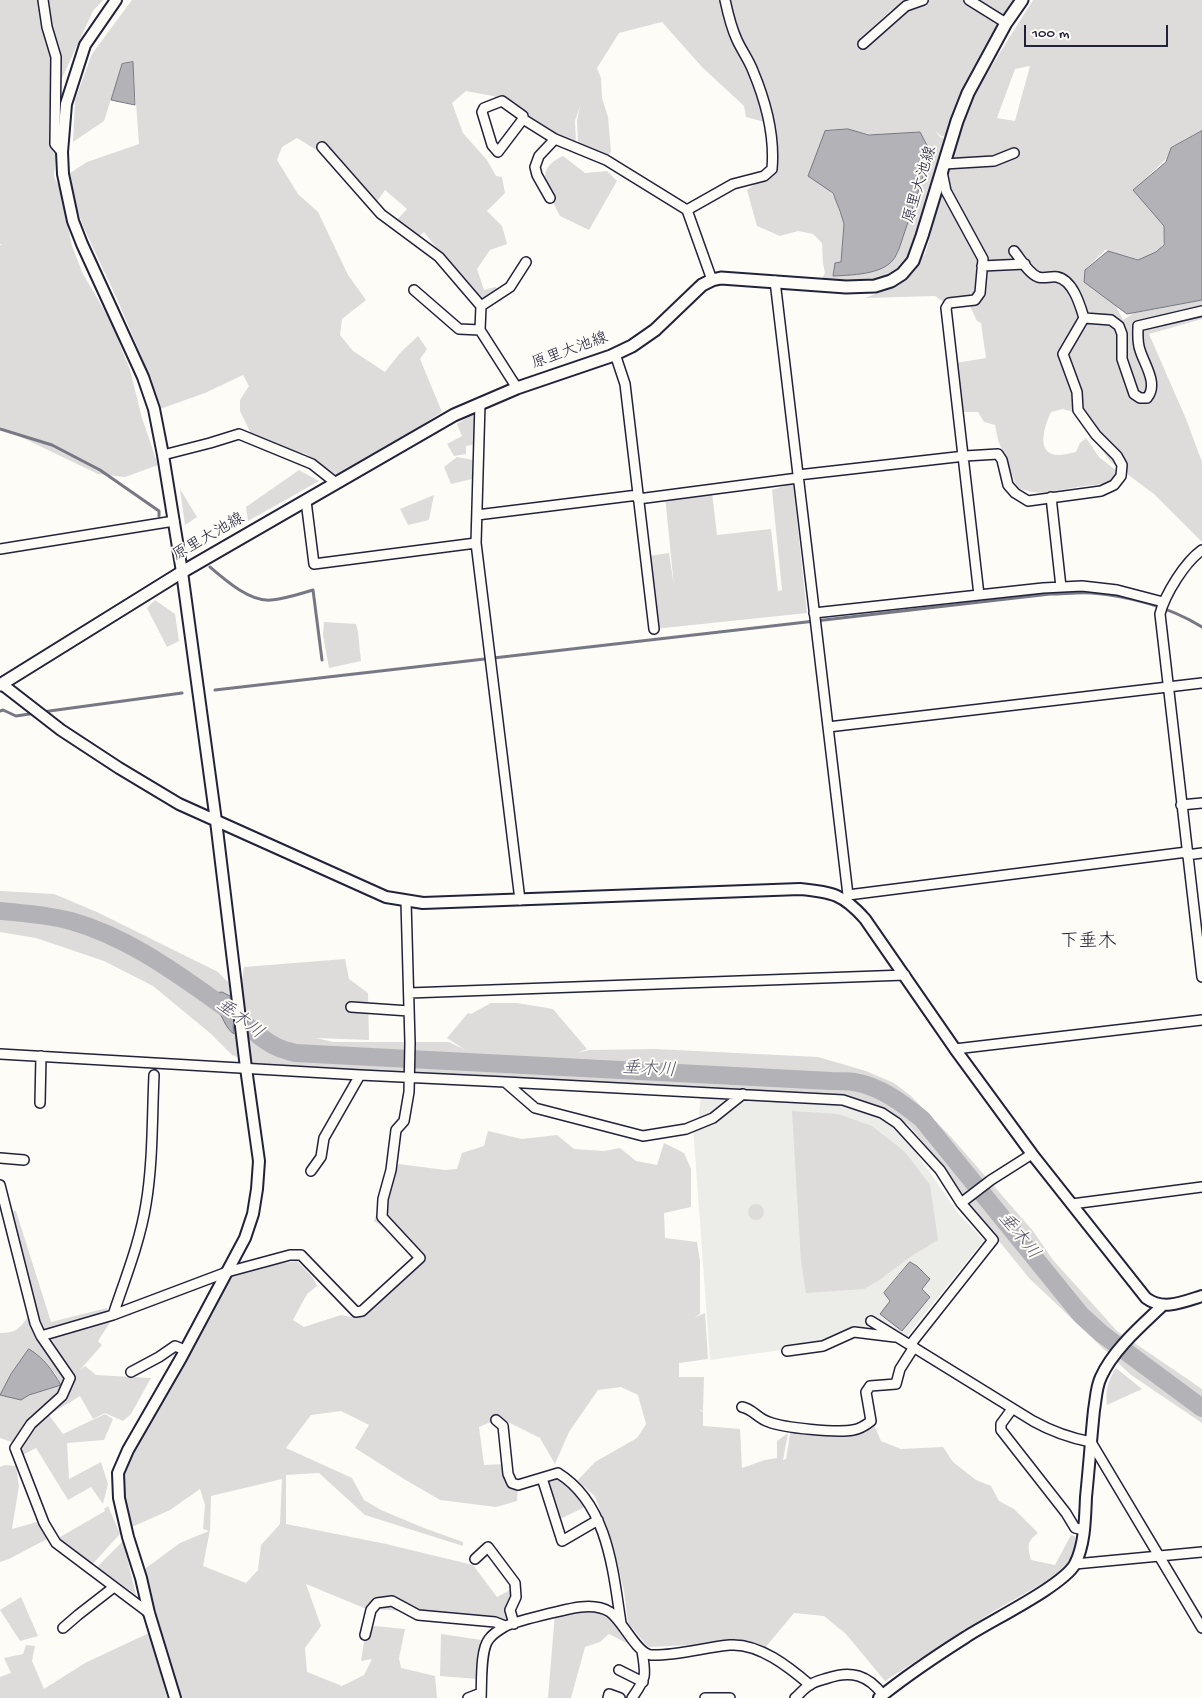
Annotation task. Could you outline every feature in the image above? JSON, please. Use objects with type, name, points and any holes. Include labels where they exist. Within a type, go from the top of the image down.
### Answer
[{"type":"main road","name":"原里大池線","points":[[2,685],[182,572],[454,415],[517,388],[615,354],[632,346],[655,330],[696,290],[712,280],[722,278],[846,286],[876,286],[891,281],[902,274],[912,261],[922,236],[957,121],[968,93],[1006,24],[1022,0]]},
{"type":"street","points":[[43,0],[47,27],[56,57],[55,144],[62,152]]},
{"type":"street","points":[[116,0],[85,45],[66,104],[62,152],[63,174],[73,222],[144,377],[154,409],[182,572],[259,1162],[253,1214],[245,1238],[185,1350],[128,1450],[118,1473],[119,1498],[149,1613],[175,1698]]},
{"type":"street","points":[[687,210],[732,184],[764,176],[772,169],[773,154],[769,117],[753,70],[731,24],[725,0]]},
{"type":"street","points":[[863,44],[906,6],[922,0]]},
{"type":"street","points":[[969,0],[1006,24]]},
{"type":"street","points":[[523,119],[498,152],[492,145],[482,112],[484,108],[502,101],[523,116],[523,119],[555,139],[606,160],[687,210],[712,280]]},
{"type":"street","points":[[550,198],[535,166],[539,156],[555,139]]},
{"type":"street","points":[[322,147],[381,214],[439,257],[481,306],[480,330],[517,388]]},
{"type":"street","points":[[979,595],[965,456],[946,308],[949,303],[975,300],[980,293],[983,259],[946,190],[943,168],[994,161],[1014,153]]},
{"type":"street","points":[[1014,251],[1038,277],[1055,277],[1065,280],[1073,292],[1084,318]]},
{"type":"street","points":[[481,306],[510,287],[526,262]]},
{"type":"street","points":[[982,266],[1025,264]]},
{"type":"street","points":[[775,281],[849,899],[866,918],[956,1049],[1032,1154],[1146,1298],[1162,1306],[1202,1296]]},
{"type":"street","points":[[414,290],[459,329],[480,330]]},
{"type":"street","points":[[1084,318],[1111,320],[1119,326],[1122,334],[1122,359],[1134,394],[1140,398],[1147,398],[1151,390],[1150,376],[1139,349],[1138,326],[1202,311]]},
{"type":"street","points":[[477,515],[965,456],[998,454],[1002,460],[1008,485],[1014,494],[1028,500],[1101,491],[1114,486],[1122,476],[1122,465],[1117,456],[1096,435],[1078,410],[1077,392],[1062,354],[1084,318]]},
{"type":"street","points":[[615,354],[625,384],[654,630]]},
{"type":"street","points":[[480,403],[476,543],[520,900]]},
{"type":"street","points":[[163,455],[210,444],[239,434],[312,464],[336,483]]},
{"type":"street","points":[[1051,497],[1061,587]]},
{"type":"street","points":[[306,501],[314,564],[476,543]]},
{"type":"street","points":[[0,549],[174,521]]},
{"type":"street","points":[[1202,550],[1192,557],[1163,602],[1160,614],[1202,977]]},
{"type":"street","points":[[814,613],[1082,586],[1118,590],[1163,602]]},
{"type":"street","points":[[828,727],[1202,683]]},
{"type":"street","points":[[2,685],[119,768],[180,804],[386,897],[406,901],[423,903],[800,889],[825,892],[849,899],[1187,853],[1202,853]]},
{"type":"street","points":[[1182,805],[1202,803]]},
{"type":"street","points":[[41,1336],[113,1315],[227,1272],[290,1255],[301,1255],[356,1312],[362,1311],[420,1258],[382,1218],[383,1199],[391,1170],[396,1130],[404,1122],[409,1092],[410,1043],[406,901]]},
{"type":"street","points":[[409,993],[904,975]]},
{"type":"street","points":[[351,1007],[409,1011]]},
{"type":"street","points":[[956,1049],[1202,1020]]},
{"type":"street","points":[[0,1054],[360,1075],[409,1073],[505,1082],[843,1100],[882,1113],[897,1123],[940,1170],[993,1240],[912,1346],[900,1369],[896,1384],[870,1386],[866,1392],[871,1421],[866,1425],[854,1430],[790,1428],[768,1422],[750,1409],[742,1407]]},
{"type":"street","points":[[40,1103],[41,1056]]},
{"type":"street","points":[[113,1315],[146,1206],[150,1176],[154,1074]]},
{"type":"street","points":[[311,1171],[320,1157],[324,1138],[360,1075]]},
{"type":"street","points":[[505,1082],[535,1108],[643,1136],[686,1129],[713,1118],[743,1094]]},
{"type":"street","points":[[964,1200],[1032,1154]]},
{"type":"street","points":[[0,1158],[24,1160]]},
{"type":"street","points":[[0,1185],[35,1323],[41,1336],[70,1378],[62,1396],[31,1424],[15,1448],[44,1523],[56,1544],[149,1613]]},
{"type":"street","points":[[1072,1204],[1202,1187]]},
{"type":"street","points":[[795,1698],[810,1685],[838,1675],[852,1674],[866,1678],[886,1695],[966,1637],[1056,1582],[1071,1570],[1080,1551],[1084,1530],[1098,1384],[1103,1372],[1130,1336],[1162,1306]]},
{"type":"street","points":[[871,1320],[1012,1409],[1050,1430],[1075,1439],[1091,1442],[1202,1628]]},
{"type":"street","points":[[787,1352],[823,1346],[854,1332],[897,1337]]},
{"type":"street","points":[[131,1372],[175,1346],[185,1350]]},
{"type":"street","points":[[1012,1409],[1001,1424],[1001,1430],[1066,1513],[1074,1528],[1084,1530]]},
{"type":"street","points":[[496,1420],[503,1426],[508,1474],[512,1483],[518,1485],[558,1473],[569,1480],[583,1494],[598,1520],[611,1558],[621,1624]]},
{"type":"street","points":[[542,1478],[562,1541],[598,1520]]},
{"type":"street","points":[[475,1559],[488,1547],[514,1583],[516,1597],[510,1610],[509,1625]]},
{"type":"street","points":[[1075,1564],[1202,1552]]},
{"type":"street","points":[[63,1628],[114,1587]]},
{"type":"street","points":[[365,1635],[371,1610],[377,1603],[392,1601],[418,1615],[509,1625]]},
{"type":"street","points":[[468,1698],[481,1695],[484,1650],[488,1639],[509,1625],[588,1606],[598,1607],[610,1612],[642,1651],[650,1655],[732,1645],[752,1648],[786,1664],[810,1685]]},
{"type":"street","points":[[632,1698],[646,1674],[642,1651]]},
{"type":"street","points":[[619,1670],[643,1682]]},
{"type":"street","points":[[608,1698],[609,1694],[620,1698]]},
{"type":"street","points":[[705,1698],[730,1698]]},
{"type":"shaded area","points":[[0,0],[103,0],[93,11],[62,78],[54,177],[60,188],[72,246],[83,274],[111,322],[130,370],[142,418],[158,465],[125,477],[98,474],[0,427],[0,245],[2,244],[0,244]]},
{"type":"shaded area","points":[[132,0],[1018,0],[1004,22],[989,40],[977,63],[949,127],[947,137],[941,136],[935,131],[940,137],[948,139],[913,261],[892,281],[819,284],[825,273],[822,243],[813,234],[798,231],[780,236],[757,226],[747,190],[774,170],[765,122],[746,117],[744,106],[702,67],[662,22],[619,33],[597,68],[601,78],[602,98],[608,117],[611,152],[608,155],[578,145],[577,121],[580,106],[575,121],[576,144],[555,139],[523,116],[529,114],[516,116],[506,102],[493,96],[466,91],[452,103],[463,133],[487,160],[496,176],[502,177],[505,193],[487,211],[502,226],[507,244],[490,250],[477,269],[484,290],[495,287],[500,290],[484,302],[463,282],[424,232],[415,239],[394,223],[407,209],[385,190],[374,206],[339,164],[297,138],[282,147],[277,160],[298,194],[318,212],[348,275],[366,300],[342,319],[340,335],[353,351],[385,372],[400,353],[418,336],[427,349],[420,359],[442,412],[340,477],[306,454],[254,440],[240,411],[240,400],[249,386],[243,375],[205,393],[160,409],[142,358],[83,226],[75,203],[70,173],[87,162],[139,144],[133,62],[122,64],[104,121],[73,142],[75,100],[92,54]],"holes":[[[905,6],[861,45],[863,36],[891,10]],[[859,132],[875,135],[920,132],[926,171],[894,260],[865,273],[833,276],[835,263],[841,263],[844,224],[836,200],[819,174]]]},
{"type":"shaded area","points":[[1033,0],[1202,0],[1202,131],[1171,148],[1167,158],[1134,190],[1164,226],[1162,251],[1138,260],[1105,250],[1085,270],[1084,282],[1116,306],[1123,320],[1134,313],[1202,299],[1202,319],[1149,334],[1186,419],[1202,462],[1202,542],[1154,494],[1111,462],[1073,412],[1063,409],[1051,412],[1043,438],[1046,450],[1051,454],[1059,455],[1076,452],[1080,443],[1086,438],[1099,457],[1118,472],[1112,482],[1104,484],[1040,493],[1017,487],[998,440],[995,425],[984,422],[978,412],[964,412],[957,391],[956,363],[986,358],[981,323],[977,321],[969,304],[959,296],[956,308],[951,307],[935,296],[865,298],[883,291],[897,281],[925,254],[957,121]],"holes":[[[1030,66],[1015,121],[997,118],[1015,69]],[[1066,277],[1070,279],[1084,314],[1122,320],[1115,327],[1083,318]]]},
{"type":"shaded area","points":[[133,62],[135,105],[111,100],[122,64]]},
{"type":"shaded area","points":[[848,129],[869,135],[920,132],[931,153],[894,259],[881,269],[833,276],[835,263],[841,262],[844,224],[833,193],[808,176],[825,131]]},
{"type":"shaded area","points":[[1202,131],[1202,300],[1127,314],[1084,282],[1085,270],[1108,251],[1138,260],[1156,252],[1164,245],[1164,226],[1133,190],[1166,162],[1171,148]]},
{"type":"shaded area","points":[[563,156],[585,173],[607,171],[617,181],[589,230],[560,216],[545,183],[547,168]]},
{"type":"shaded area","points":[[476,412],[476,444],[466,446],[466,454],[454,456],[447,444],[462,436],[457,424]]},
{"type":"shaded area","points":[[457,457],[473,460],[472,479],[451,484],[444,467]]},
{"type":"shaded area","points":[[299,470],[319,481],[248,521],[246,507]]},
{"type":"shaded area","points":[[793,483],[807,613],[654,629],[649,556],[669,553],[674,586],[665,496],[712,493],[717,535],[771,529],[778,591],[782,590],[772,490]]},
{"type":"shaded area","points":[[180,489],[197,517],[185,525]]},
{"type":"shaded area","points":[[434,495],[429,520],[408,525],[400,509]]},
{"type":"shaded area","points":[[155,600],[175,614],[179,641],[167,647],[147,608]]},
{"type":"shaded area","points":[[324,622],[356,624],[361,661],[329,668],[323,635]]},
{"type":"shaded area","points":[[0,891],[54,894],[97,912],[218,972],[242,996],[241,988],[244,967],[345,959],[349,979],[368,993],[369,1040],[316,1038],[334,1042],[449,1042],[465,1050],[447,1038],[468,1013],[471,1014],[491,1003],[517,1003],[553,1009],[587,1049],[577,1053],[589,1050],[655,1049],[818,1057],[866,1071],[894,1083],[911,1096],[952,1138],[1033,1231],[1053,1260],[1117,1331],[1202,1389],[1202,1423],[1131,1375],[1029,1278],[908,1124],[852,1102],[776,1095],[470,1075],[388,1075],[257,1065],[232,1055],[210,1033],[153,986],[104,961],[36,938],[0,932]]},
{"type":"shaded area","points":[[190,982],[206,994],[222,992],[230,996],[234,1034],[228,1029],[213,1005],[186,986]]},
{"type":"shaded area","points":[[701,1094],[849,1106],[887,1122],[909,1143],[958,1213],[984,1240],[903,1341],[874,1315],[865,1328],[842,1332],[824,1344],[710,1360],[693,1126],[698,1124]]},
{"type":"shaded area","points":[[792,1111],[838,1114],[872,1126],[905,1152],[930,1185],[938,1240],[864,1289],[806,1293],[801,1261]]},
{"type":"shaded area","points":[[488,1131],[522,1139],[557,1135],[574,1149],[604,1151],[620,1148],[636,1161],[657,1165],[664,1143],[684,1153],[691,1169],[691,1207],[664,1213],[665,1238],[697,1242],[700,1261],[700,1314],[694,1318],[705,1313],[708,1359],[679,1363],[679,1377],[704,1377],[703,1411],[698,1409],[703,1412],[703,1426],[740,1429],[742,1468],[777,1458],[777,1441],[788,1433],[783,1460],[786,1459],[791,1428],[845,1434],[873,1423],[881,1441],[901,1449],[943,1447],[953,1462],[976,1480],[991,1486],[999,1501],[1014,1509],[1038,1533],[1031,1539],[1029,1545],[1031,1560],[1055,1565],[1071,1535],[1075,1536],[1075,1547],[1066,1570],[994,1611],[885,1681],[846,1634],[824,1616],[794,1613],[764,1649],[737,1639],[714,1644],[648,1647],[628,1623],[624,1591],[613,1546],[595,1496],[577,1481],[595,1462],[637,1438],[646,1424],[638,1395],[621,1387],[598,1390],[569,1432],[555,1464],[540,1438],[500,1418],[479,1427],[484,1465],[504,1464],[518,1485],[517,1501],[496,1507],[440,1500],[355,1448],[369,1425],[341,1411],[311,1415],[286,1448],[352,1478],[364,1500],[381,1510],[463,1542],[463,1546],[365,1515],[319,1473],[286,1475],[286,1524],[386,1544],[473,1565],[497,1597],[512,1589],[510,1621],[506,1624],[483,1618],[364,1608],[306,1584],[321,1626],[305,1648],[307,1672],[342,1686],[364,1675],[372,1659],[361,1661],[365,1635],[374,1626],[405,1629],[399,1658],[401,1668],[435,1676],[437,1698],[178,1698],[165,1655],[146,1576],[146,1568],[180,1543],[209,1531],[203,1529],[205,1505],[200,1489],[170,1510],[132,1527],[125,1496],[124,1473],[158,1406],[229,1277],[263,1266],[297,1261],[313,1278],[317,1286],[307,1294],[293,1320],[304,1327],[341,1315],[357,1318],[418,1251],[374,1221],[387,1181],[399,1164],[445,1170],[457,1169],[462,1153],[484,1146]],"holes":[[[282,1479],[280,1524],[261,1545],[258,1570],[246,1583],[203,1566],[210,1530],[211,1496]]]},
{"type":"shaded area","points":[[753,1204],[759,1204],[764,1209],[762,1218],[753,1220],[748,1215],[748,1209]]},
{"type":"shaded area","points":[[6,1210],[16,1211],[51,1322],[107,1308],[107,1314],[40,1334]]},
{"type":"shaded area","points":[[910,1262],[930,1279],[922,1289],[930,1297],[902,1331],[880,1314],[890,1301],[884,1293]]},
{"type":"shaded area","points":[[27,1318],[36,1335],[70,1377],[50,1343],[53,1336],[111,1321],[98,1341],[102,1345],[80,1370],[85,1366],[96,1375],[151,1378],[131,1414],[123,1421],[105,1413],[93,1419],[80,1396],[49,1415],[48,1410],[31,1421],[12,1442],[0,1438],[0,1333],[13,1331]],"holes":[[[37,1354],[55,1373],[61,1384],[29,1395],[21,1400],[1,1395]]]},
{"type":"shaded area","points":[[29,1349],[47,1365],[61,1385],[29,1395],[21,1400],[0,1395],[11,1374]]},
{"type":"shaded area","points":[[1116,1368],[1142,1389],[1107,1405],[1106,1395],[1108,1386]]},
{"type":"shaded area","points":[[47,1413],[63,1434],[105,1414],[113,1419],[104,1440],[67,1443],[69,1479],[101,1462],[108,1484],[103,1504],[91,1487],[68,1500],[36,1448],[21,1456],[18,1448]]},
{"type":"shaded area","points":[[5,1465],[16,1466],[19,1486],[12,1529],[37,1522],[47,1539],[0,1562],[0,1467]]},
{"type":"shaded area","points":[[553,1474],[587,1506],[558,1520],[544,1477]]},
{"type":"shaded area","points":[[108,1506],[120,1534],[89,1568],[55,1540],[105,1511],[104,1509]]},
{"type":"shaded area","points":[[123,1541],[136,1595],[97,1567]]},
{"type":"shaded area","points":[[21,1597],[38,1636],[20,1641],[0,1610]]},
{"type":"shaded area","points":[[583,1607],[607,1611],[617,1627],[642,1651],[609,1634],[600,1642],[585,1647],[571,1698],[548,1698],[555,1613]]},
{"type":"shaded area","points":[[149,1633],[167,1698],[0,1698],[0,1677],[11,1673],[4,1658],[23,1654],[26,1645],[35,1646],[32,1661],[44,1689],[85,1663]]},
{"type":"shaded area","points":[[441,1634],[488,1641],[478,1679],[440,1676]]},
{"type":"waterway","points":[[0,429],[52,445],[100,470],[159,511],[159,516]]},
{"type":"waterway","points":[[210,567],[246,594],[263,600],[282,599],[313,590],[322,660]]},
{"type":"waterway","points":[[215,690],[1050,594],[1092,593],[1135,600],[1163,608],[1202,627]]},
{"type":"waterway","points":[[42,712],[182,693]]},
{"type":"waterway","points":[[0,711],[3,710],[16,716],[36,713]]},
{"type":"waterway","name":"垂木川","points":[[0,911],[36,914],[63,919],[112,936],[151,957],[187,981],[230,1011],[270,1043],[295,1053],[845,1081],[873,1087],[899,1101],[922,1119],[1081,1315],[1102,1334],[1202,1408]]},
{"type":"district","name":"下垂木","points":[[1088,943]]}]
